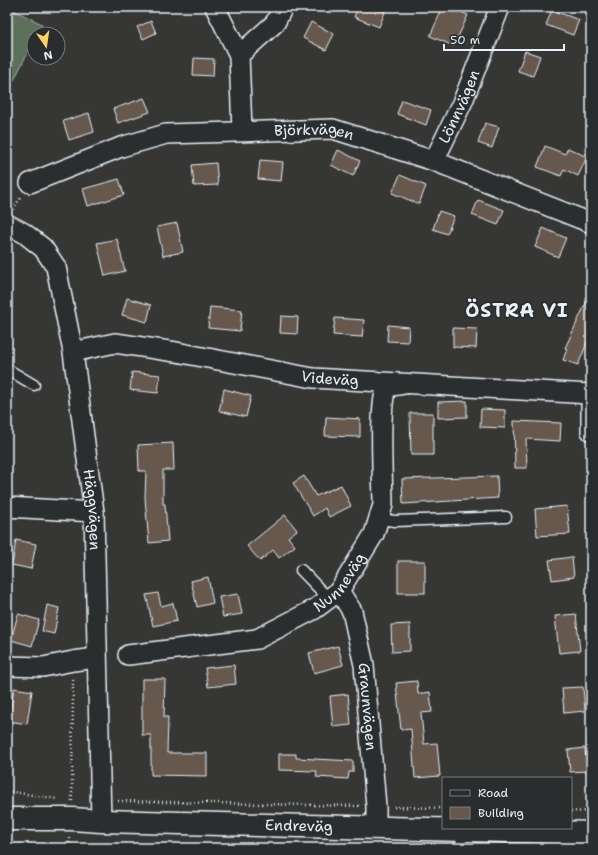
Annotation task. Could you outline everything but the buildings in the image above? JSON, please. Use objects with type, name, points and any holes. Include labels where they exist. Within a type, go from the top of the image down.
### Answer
[{"type":"main road","name":"Endreväg","points":[[7,819],[72,810],[376,828],[461,839],[591,833]]},
{"type":"street","points":[[215,7],[239,55],[242,130]]},
{"type":"street","points":[[239,55],[275,23],[283,7]]},
{"type":"street","name":"Lönnvägen","points":[[434,161],[463,101],[500,7]]},
{"type":"street","name":"Björkvägen","points":[[30,183],[121,147],[166,134],[242,130],[333,129],[434,161],[591,223]]},
{"type":"street","name":"Häggvägen","points":[[9,218],[24,233],[43,248],[56,267],[73,352],[94,512],[96,658],[102,811]]},
{"type":"street","name":"Videväg","points":[[73,352],[115,344],[176,352],[313,378],[591,393]]},
{"type":"street","name":"Nunneväg","points":[[128,655],[257,638],[315,609],[334,595],[374,534],[380,519],[383,505],[383,421],[385,392],[387,387],[410,383]]},
{"type":"street","points":[[591,393],[591,431]]},
{"type":"street","points":[[7,507],[94,512]]},
{"type":"street","name":"Graunvägen","points":[[334,595],[352,611],[364,665],[376,806],[376,828]]},
{"type":"street","points":[[7,666],[43,668],[72,661],[96,658]]},
{"type":"lane","points":[[7,369],[34,385]]},
{"type":"lane","points":[[380,519],[396,521],[506,517]]},
{"type":"lane","points":[[301,570],[334,595]]},
{"type":"path","points":[[9,218],[30,183]]},
{"type":"path","points":[[70,847],[72,810],[72,661]]},
{"type":"path","points":[[7,791],[72,810],[102,811],[376,806],[442,808]]},
{"type":"path","points":[[572,811],[591,812]]},
{"type":"path","points":[[7,844],[70,847],[248,848]]},
{"type":"green space","points":[[7,7],[42,24],[41,26],[26,26],[26,56],[7,94]]},
{"type":"district","name":"ÖSTRA VI","points":[[517,310]]}]
